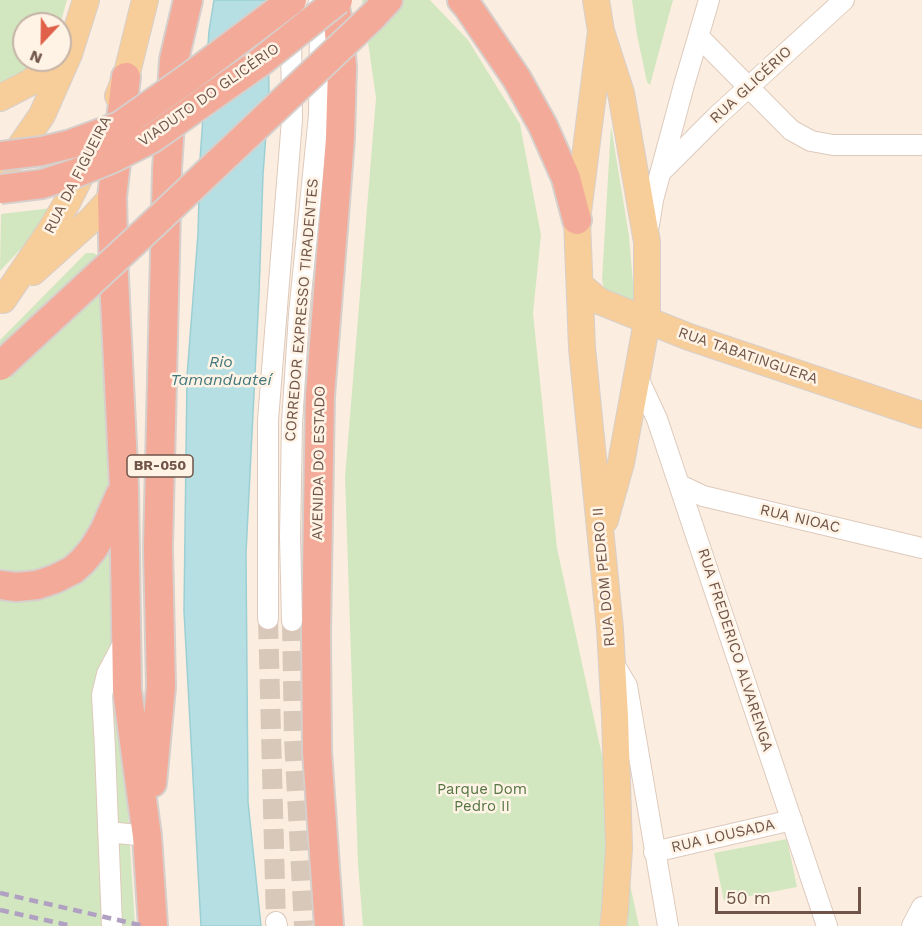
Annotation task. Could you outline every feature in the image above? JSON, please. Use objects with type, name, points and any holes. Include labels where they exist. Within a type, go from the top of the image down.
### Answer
[{"type":"highway","name":"BR-050","points":[[153,926],[147,836],[161,687],[158,548],[167,169],[174,60],[188,0]]},
{"type":"highway","name":"VIADUTO DO GLICÉRIO","points":[[0,156],[42,151],[71,144],[120,126],[200,69],[290,0]]},
{"type":"highway","name":"VIADUTO DO GLICÉRIO","points":[[0,189],[42,184],[76,173],[151,139],[260,63],[336,0]]},
{"type":"highway","name":"AVENIDA DO ESTADO","points":[[329,926],[317,751],[316,634],[320,396],[342,67],[336,0]]},
{"type":"highway","points":[[0,366],[164,214],[388,0]]},
{"type":"highway","points":[[465,2],[517,79],[543,126],[566,178],[577,220]]},
{"type":"highway","name":"RUA DA FIGUEIRA","points":[[112,197],[135,157],[174,60]]},
{"type":"highway","points":[[126,77],[112,197],[124,487],[128,690],[147,836]]},
{"type":"highway","points":[[0,585],[16,587],[37,585],[73,570],[93,549],[124,487]]},
{"type":"main road","points":[[72,36],[86,0]]},
{"type":"main road","points":[[126,77],[145,0]]},
{"type":"main road","points":[[596,0],[601,29],[621,93],[647,242],[647,321],[621,463],[600,534]]},
{"type":"main road","name":"RUA DOM PEDRO II","points":[[601,29],[577,220],[582,348],[610,629],[611,660]]},
{"type":"main road","points":[[0,98],[40,72]]},
{"type":"main road","points":[[0,176],[42,115],[58,72]]},
{"type":"main road","name":"RUA DA FIGUEIRA","points":[[2,302],[68,201],[126,77]]},
{"type":"main road","name":"RUA DA FIGUEIRA","points":[[2,302],[92,219],[112,197]]},
{"type":"main road","name":"RUA TABATINGUERA","points":[[580,285],[599,301],[689,337],[922,415]]},
{"type":"main road","points":[[611,660],[619,848],[612,926]]},
{"type":"street","name":"CORREDOR EXPRESSO TIRADENTES","points":[[268,619],[268,420],[292,120],[290,0]]},
{"type":"street","name":"CORREDOR EXPRESSO TIRADENTES","points":[[292,621],[290,537],[292,423],[299,314],[319,115],[320,24],[316,0]]},
{"type":"street","points":[[647,242],[653,200],[660,173],[710,0]]},
{"type":"street","name":"RUA GLICÉRIO","points":[[660,173],[717,116],[844,0]]},
{"type":"street","points":[[699,37],[792,130],[811,141],[833,145],[922,145]]},
{"type":"street","name":"RUA FREDERICO ALVARENGA","points":[[638,376],[657,419],[680,485],[827,926]]},
{"type":"street","name":"RUA NIOAC","points":[[680,485],[703,496],[922,548]]},
{"type":"street","points":[[112,926],[102,695],[107,674],[126,637]]},
{"type":"street","name":"RUA DOM PEDRO II","points":[[611,660],[627,686],[668,926]]},
{"type":"street","name":"RUA LOUSADA","points":[[654,852],[792,820]]},
{"type":"street","points":[[108,832],[147,836]]},
{"type":"street","points":[[912,926],[922,907]]},
{"type":"green space","points":[[0,0],[67,0],[64,12],[12,12],[12,72],[23,72],[0,85]]},
{"type":"green space","name":"Parque Dom Pedro II","points":[[362,0],[430,0],[468,40],[520,124],[541,235],[533,313],[557,548],[639,926],[363,926],[358,865],[345,477],[376,98]]},
{"type":"green space","points":[[632,0],[673,0],[650,85],[647,82],[637,35]]},
{"type":"green space","points":[[611,126],[629,236],[634,296],[631,306],[605,292],[602,280]]},
{"type":"green space","points":[[52,208],[34,235],[0,271],[1,214]]},
{"type":"green space","points":[[86,253],[94,253],[100,258],[109,508],[135,926],[0,926],[0,340]]},
{"type":"green space","points":[[787,839],[797,887],[724,901],[714,853]]},
{"type":"water","name":"Rio Tamanduateí","points":[[214,0],[267,0],[269,92],[263,175],[246,553],[248,802],[261,926],[201,926],[184,611],[187,376],[198,234],[200,160],[209,31]]},
{"type":"tunnel","points":[[268,619],[276,922]]},
{"type":"tunnel","points":[[292,621],[294,739],[304,926]]},
{"type":"railway","points":[[0,893],[144,926]]},
{"type":"railway","points":[[0,910],[72,926]]}]
